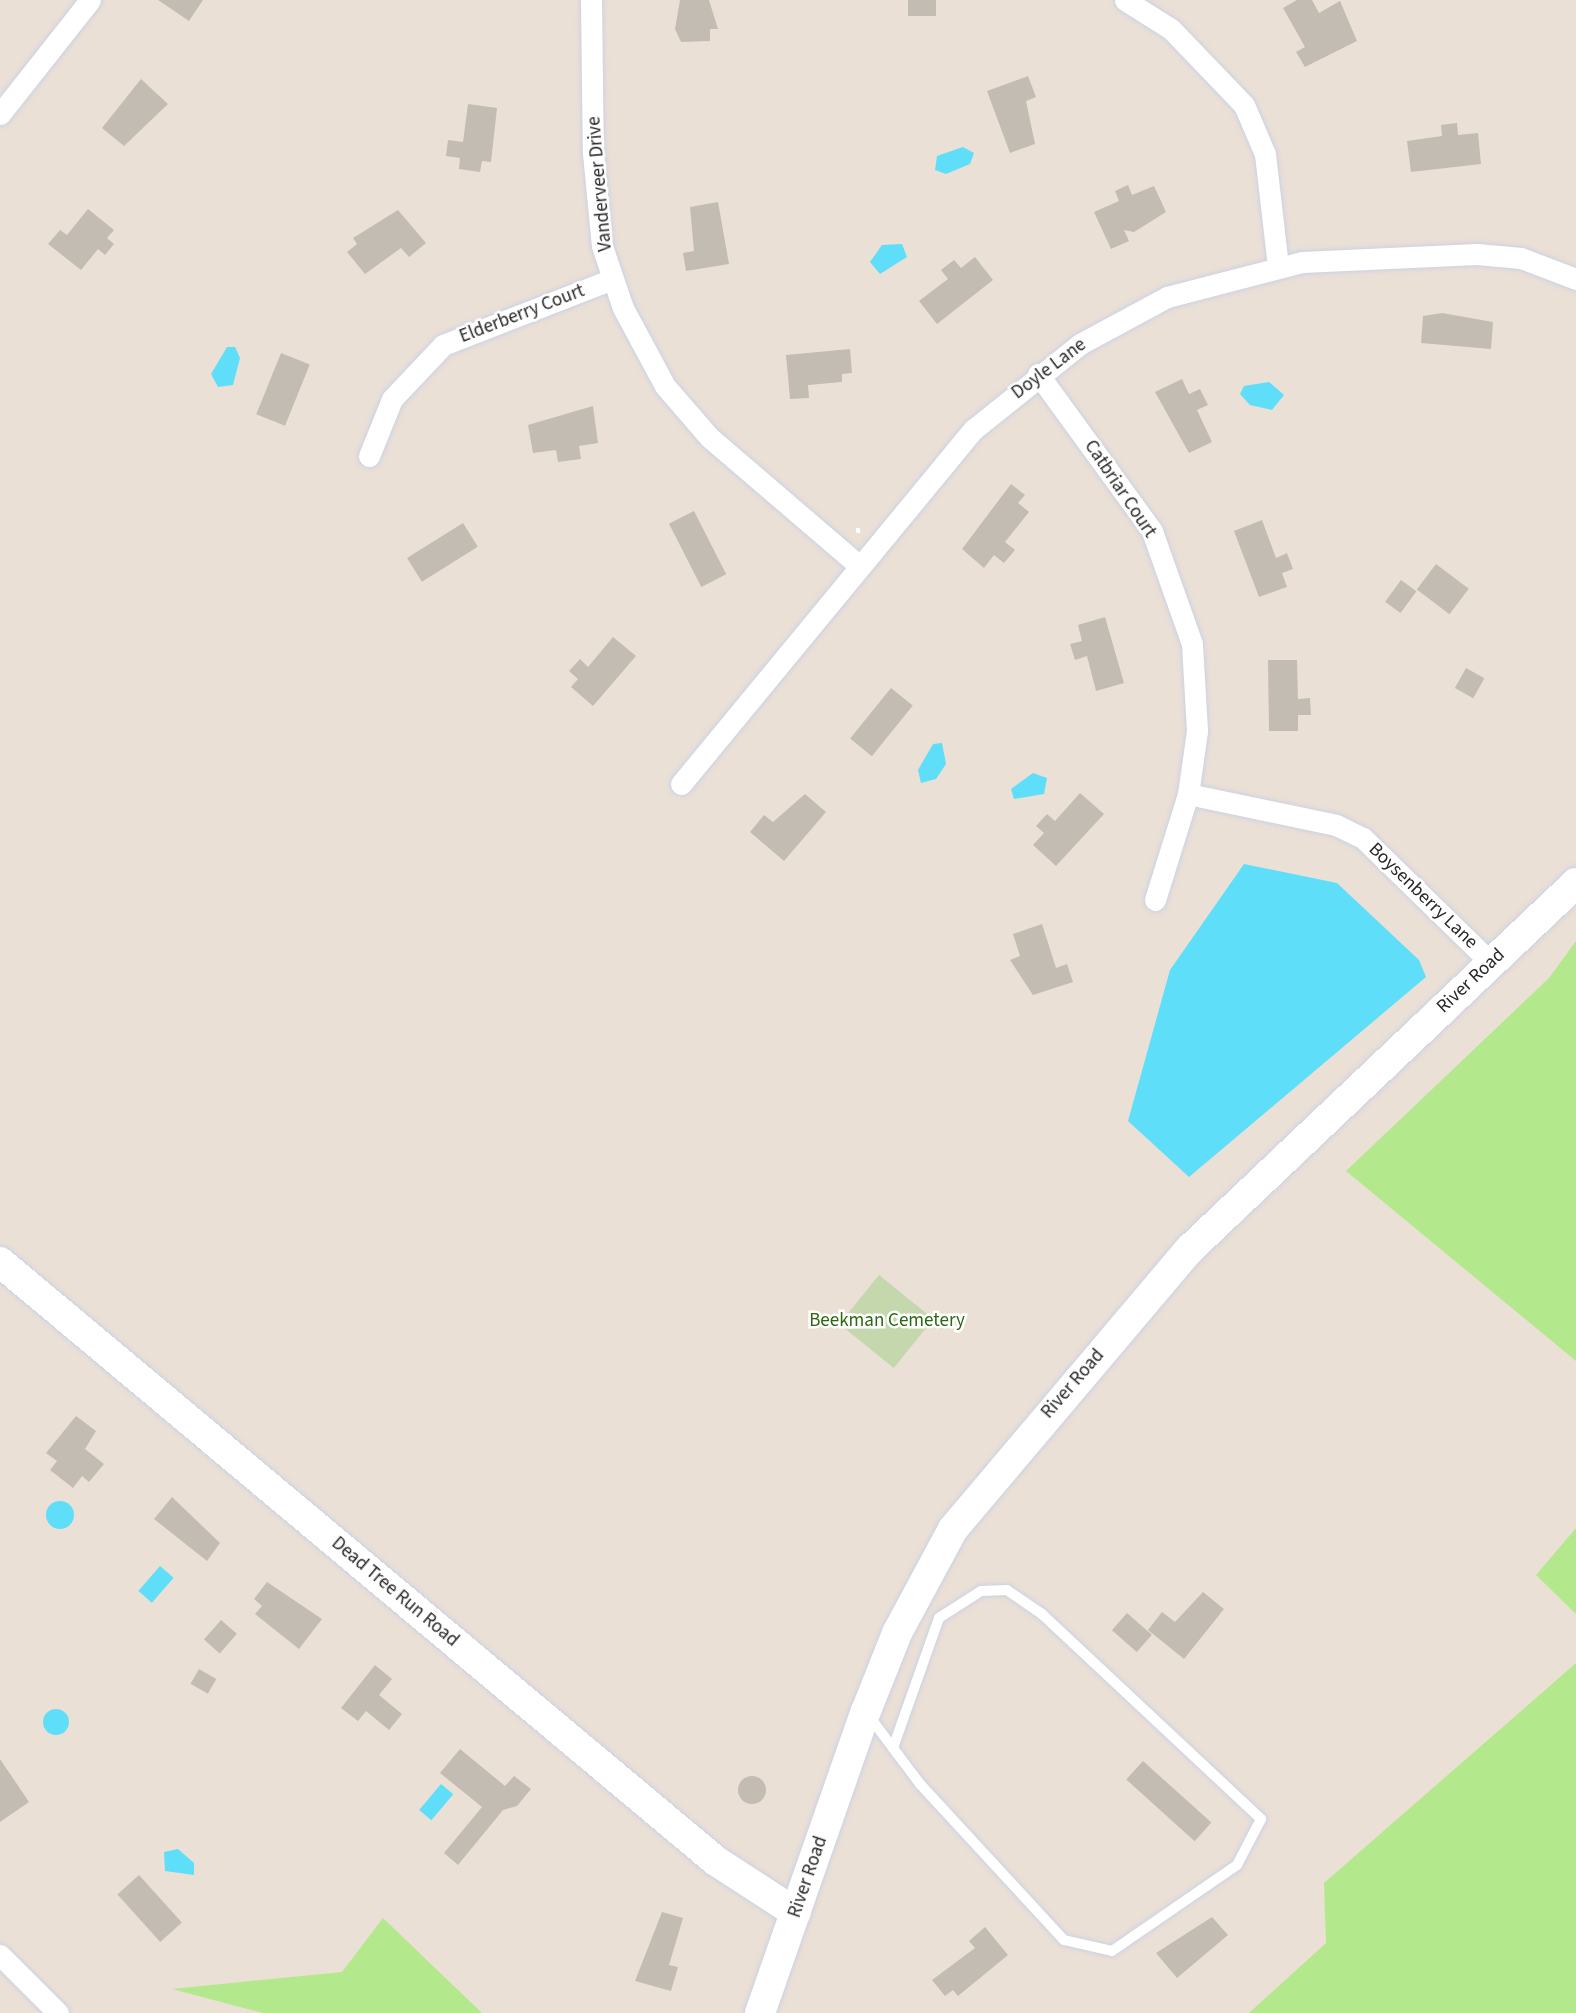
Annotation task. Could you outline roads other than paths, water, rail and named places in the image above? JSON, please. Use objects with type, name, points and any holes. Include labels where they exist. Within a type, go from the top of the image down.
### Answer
[{"type":"main road","name":"River Road","points":[[760,2013],[866,1711],[936,1556],[1006,1461],[1190,1250],[1576,883]]},
{"type":"main road","name":"Dead Tree Run Road","points":[[0,1262],[716,1861],[796,1913]]},
{"type":"street","points":[[0,114],[90,0]]},
{"type":"street","name":"Vanderveer Drive","points":[[591,0],[593,153],[612,279],[666,386],[683,406],[759,482],[858,564]]},
{"type":"street","points":[[1125,0],[1171,29],[1244,105],[1265,154],[1278,267]]},
{"type":"street","name":"Doyle Lane","points":[[681,784],[858,564],[974,429],[1038,374],[1167,297],[1278,267],[1477,254],[1521,258],[1576,279]]},
{"type":"street","name":"Elderberry Court","points":[[369,456],[392,400],[443,345],[612,279]]},
{"type":"street","name":"Catbriar Court","points":[[1038,374],[1152,531],[1182,603],[1196,682],[1188,794],[1155,900]]},
{"type":"street","name":"Boysenberry Lane","points":[[1188,794],[1336,825],[1363,838],[1491,963]]},
{"type":"street","points":[[0,1955],[58,2013]]},
{"type":"lane","points":[[866,1711],[893,1748],[1064,1940],[1112,1951],[1237,1865],[1261,1819],[1042,1614],[1007,1590],[981,1591],[939,1618],[893,1748]]},
{"type":"water","points":[[963,147],[974,153],[970,164],[946,174],[935,170],[937,156]]},
{"type":"water","points":[[902,244],[907,257],[880,274],[870,262],[882,245]]},
{"type":"water","points":[[227,347],[235,347],[240,358],[233,385],[218,387],[211,374]]},
{"type":"water","points":[[1269,382],[1284,395],[1272,410],[1250,405],[1240,394],[1244,386]]},
{"type":"water","points":[[942,743],[946,764],[936,779],[921,783],[918,770],[933,744]]},
{"type":"water","points":[[1033,773],[1047,778],[1044,794],[1014,799],[1011,789]]},
{"type":"water","points":[[1244,864],[1337,883],[1419,960],[1426,977],[1189,1177],[1128,1121],[1170,970]]},
{"type":"water","points":[[60,1501],[70,1505],[74,1515],[70,1525],[60,1529],[50,1525],[46,1515],[50,1505]]},
{"type":"water","points":[[160,1566],[174,1578],[152,1603],[138,1591]]},
{"type":"water","points":[[56,1709],[65,1713],[69,1722],[65,1731],[56,1735],[47,1731],[43,1722],[47,1713]]},
{"type":"water","points":[[441,1784],[453,1794],[431,1820],[419,1810]]},
{"type":"water","points":[[178,1849],[194,1863],[194,1875],[165,1871],[164,1852]]},
{"type":"park label","name":"Beekman Cemetery","points":[[887,1321]]}]
